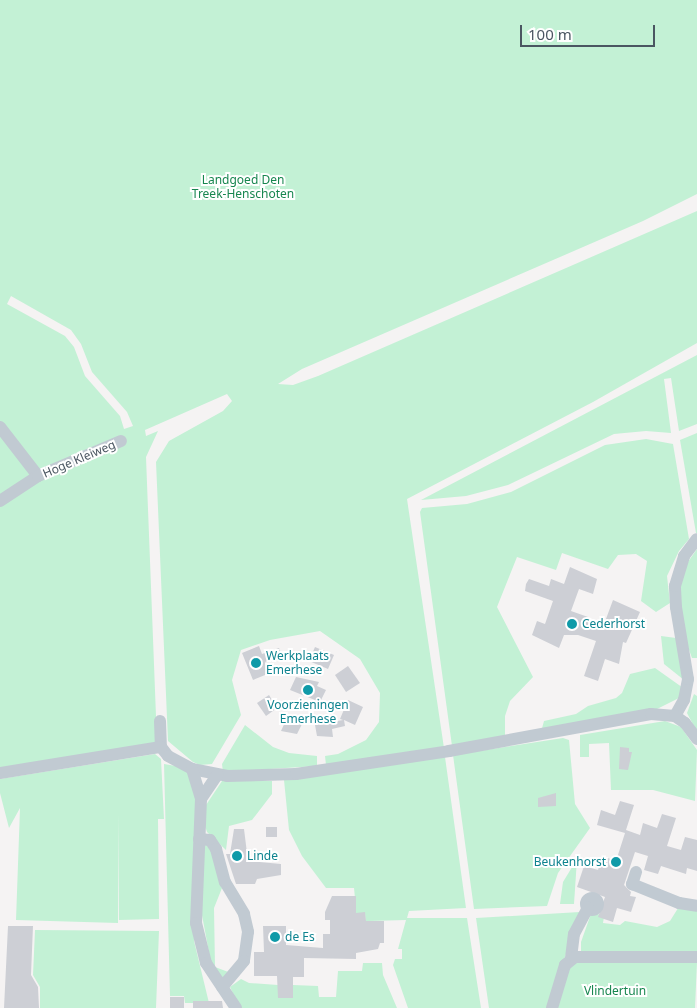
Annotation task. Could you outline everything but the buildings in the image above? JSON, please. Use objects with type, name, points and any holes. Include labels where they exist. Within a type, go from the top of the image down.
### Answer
[{"type":"street","name":"Hoge Kleiweg","points":[[0,428],[38,476]]},
{"type":"street","name":"Hoge Kleiweg","points":[[0,501],[38,476],[121,441]]},
{"type":"street","points":[[675,716],[688,689],[692,664],[676,607],[675,586],[684,556],[697,539]]},
{"type":"street","points":[[160,721],[161,747],[168,756],[192,769],[217,776],[296,774],[449,751],[651,714],[675,716],[685,723],[697,740]]},
{"type":"street","points":[[0,773],[161,747]]},
{"type":"street","points":[[192,769],[201,799],[196,923],[206,963],[236,1008]]},
{"type":"street","points":[[201,799],[217,776]]},
{"type":"street","points":[[199,839],[210,840],[216,849],[225,882],[244,914],[248,932],[244,961],[222,987]]},
{"type":"street","points":[[636,872],[632,884],[678,903],[697,906]]},
{"type":"street","points":[[552,1008],[565,965],[571,958],[574,934],[588,908]]},
{"type":"street","points":[[571,958],[697,957]]},
{"type":"green space","name":"Landgoed Den Treek-Henschoten","points":[[0,0],[697,0],[697,194],[643,221],[302,369],[278,384],[293,385],[318,376],[697,211],[697,343],[593,402],[407,499],[444,748],[326,765],[325,756],[338,754],[366,740],[379,722],[380,693],[360,659],[320,631],[270,640],[241,650],[232,680],[241,715],[212,764],[200,765],[193,762],[168,741],[156,462],[169,441],[223,411],[232,401],[227,394],[145,430],[146,436],[158,431],[146,457],[157,742],[0,770]],"holes":[[[11,296],[71,330],[81,344],[92,372],[127,412],[133,426],[124,429],[120,416],[85,376],[74,347],[65,336],[7,304]]]},
{"type":"green space","points":[[697,355],[697,424],[679,431],[671,378],[664,379],[671,433],[646,431],[614,434],[508,485],[466,496],[421,500]]},
{"type":"green space","points":[[697,433],[697,533],[696,533],[680,440]]},
{"type":"green space","points":[[646,439],[673,444],[689,539],[679,551],[667,576],[670,603],[656,612],[641,601],[647,561],[636,554],[618,555],[608,569],[562,553],[556,570],[517,557],[497,607],[533,677],[510,701],[505,716],[505,738],[452,746],[420,512],[422,508],[467,504],[511,492],[605,445]]},
{"type":"green space","points":[[697,549],[697,658],[692,658],[688,647],[679,597],[683,569]]},
{"type":"green space","points":[[661,636],[676,638],[684,680],[664,664]]},
{"type":"green space","points":[[655,668],[686,690],[683,696],[657,709],[541,732],[544,721],[576,714],[588,706],[616,698],[622,693],[630,674]]},
{"type":"green space","points":[[694,694],[697,696],[697,732],[687,713]]},
{"type":"green space","points":[[665,721],[681,727],[697,750],[695,801],[653,790],[611,790],[609,743],[589,744],[589,757],[580,757],[580,735]]},
{"type":"green space","points":[[245,725],[273,747],[289,753],[317,756],[317,766],[223,772],[222,764]]},
{"type":"green space","points":[[563,738],[569,740],[575,804],[590,828],[558,873],[547,906],[474,909],[453,755]]},
{"type":"green space","points":[[155,754],[161,759],[164,819],[158,819],[159,919],[119,920],[119,813],[118,923],[16,920],[20,808],[9,828],[0,793],[0,779]]},
{"type":"green space","points":[[445,757],[466,908],[409,911],[407,918],[467,918],[481,1008],[408,1008],[393,965],[395,959],[402,959],[402,949],[398,949],[406,920],[369,921],[366,927],[365,913],[351,913],[356,909],[354,888],[326,888],[302,856],[289,830],[284,780]]},
{"type":"green space","points":[[164,764],[187,768],[196,799],[194,941],[209,1003],[185,1003],[184,996],[170,996]]},
{"type":"green space","points":[[222,781],[272,781],[272,794],[252,820],[229,826],[226,850],[207,832],[204,823],[206,805]]},
{"type":"green space","points":[[203,841],[212,852],[222,888],[214,908],[215,967],[231,973],[215,984],[201,910]]},
{"type":"green space","points":[[577,859],[574,904],[560,904],[563,882]]},
{"type":"green space","points":[[680,905],[697,911],[697,954],[581,953],[581,942],[592,911],[604,917],[603,923],[620,925],[625,921],[657,927],[670,921]]},
{"type":"green space","points":[[580,912],[548,1008],[489,1008],[476,918]]},
{"type":"green space","points":[[35,930],[159,931],[156,1008],[40,1008],[40,987],[33,975]]},
{"type":"green space","name":"Vlindertuin","points":[[697,962],[695,1008],[557,1008],[571,963]]},
{"type":"green space","points":[[363,963],[382,963],[383,975],[397,1008],[240,1008],[230,987],[241,979],[249,983],[278,985],[278,998],[293,998],[293,985],[318,986],[319,997],[336,997],[338,971],[362,971]]},
{"type":"place","name":"Cederhorst","points":[[572,624]]},
{"type":"place","name":"Werkplaats Emerhese","points":[[256,663]]},
{"type":"place","name":"Voorzieningen Emerhese","points":[[308,690]]},
{"type":"place","name":"Linde","points":[[237,856]]},
{"type":"place","name":"Beukenhorst","points":[[616,862]]},
{"type":"place","name":"de Es","points":[[275,937]]}]
